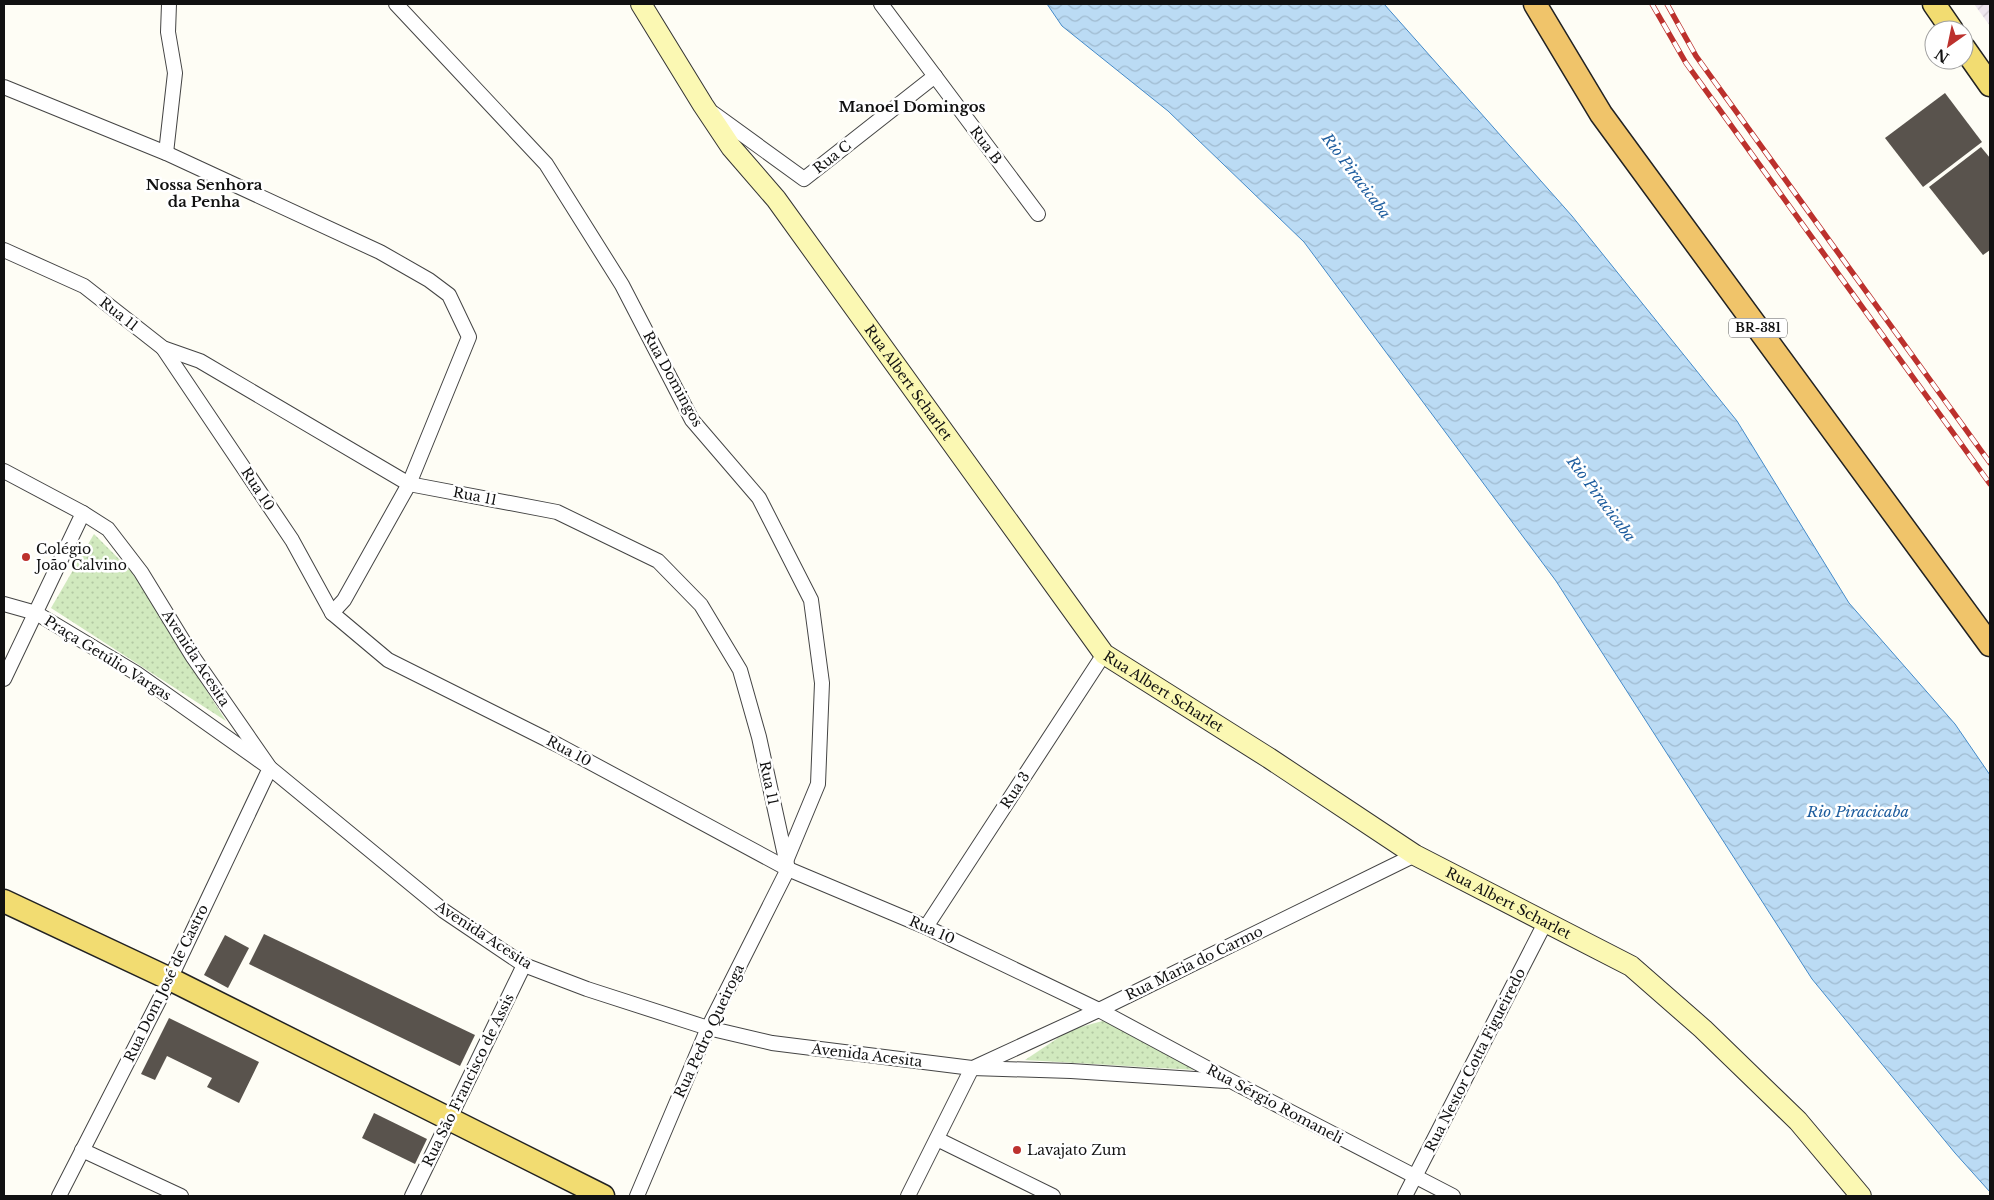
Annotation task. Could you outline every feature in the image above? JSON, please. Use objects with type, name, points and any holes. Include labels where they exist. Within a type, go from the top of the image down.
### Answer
[{"type":"highway","name":"BR-381","points":[[1535,4],[1601,114],[1990,645]]},
{"type":"main road","name":"Rua Albert Scharlet","points":[[640,4],[731,147],[776,199],[1104,654],[1269,758],[1415,855],[1631,966],[1703,1029],[1798,1121],[1861,1196]]},
{"type":"main road","points":[[1934,4],[1945,20]]},
{"type":"main road","points":[[1974,62],[1990,85]]},
{"type":"main road","points":[[4,901],[170,979],[603,1196]]},
{"type":"street","points":[[166,153],[175,73],[168,32],[169,4]]},
{"type":"street","name":"Rua Domingos","points":[[396,4],[546,164],[622,285],[692,420],[759,498],[811,600],[822,683],[818,784],[787,865]]},
{"type":"street","name":"Rua B","points":[[881,4],[1038,214]]},
{"type":"street","name":"Rua C","points":[[703,105],[804,179],[935,76]]},
{"type":"street","points":[[4,87],[166,153],[380,252],[429,280],[449,295],[470,337],[409,484],[344,600],[332,614]]},
{"type":"street","name":"Rua 11","points":[[4,250],[84,286],[163,348],[200,360],[409,484],[557,512],[658,562],[701,605],[740,670],[759,737],[787,865]]},
{"type":"street","name":"Rua 10","points":[[163,348],[292,540],[332,614],[388,660],[558,745],[787,865],[926,927],[1099,1010]]},
{"type":"street","name":"Avenida Acesita","points":[[4,471],[83,513],[108,530],[141,572],[193,657],[270,768],[444,911],[524,965],[587,989],[708,1028],[772,1043],[972,1068],[1071,1071],[1231,1081]]},
{"type":"street","name":"Praça Getúlio Vargas","points":[[83,513],[36,613],[136,673],[270,768]]},
{"type":"street","points":[[4,604],[36,613],[4,679]]},
{"type":"street","name":"Rua 3","points":[[926,927],[1104,654]]},
{"type":"street","name":"Rua Dom José de Castro","points":[[59,1196],[170,979],[270,768]]},
{"type":"street","name":"Rua Maria do Carmo","points":[[972,1068],[1099,1010],[1415,855]]},
{"type":"street","name":"Rua Pedro Queiroga","points":[[638,1196],[708,1028],[787,865]]},
{"type":"street","name":"Rua Nestor Cotta Figueiredo","points":[[1405,1196],[1545,923]]},
{"type":"street","name":"Rua São Francisco de Assis","points":[[412,1196],[524,965]]},
{"type":"street","name":"Rua Sérgio Romaneli","points":[[1099,1010],[1414,1178],[1453,1196]]},
{"type":"street","points":[[908,1196],[972,1068]]},
{"type":"street","points":[[937,1139],[1053,1196]]},
{"type":"street","points":[[82,1150],[181,1196]]},
{"type":"shaded area","points":[[1974,4],[1990,4],[1990,26]]},
{"type":"green space","points":[[94,534],[132,572],[226,721],[51,608]]},
{"type":"green space","points":[[1106,1020],[1195,1070],[1025,1060],[1070,1030]]},
{"type":"water","name":"Rio Piracicaba","points":[[1047,4],[1384,4],[1572,216],[1737,421],[1849,603],[1955,724],[1990,775],[1990,1192],[1955,1153],[1812,979],[1556,581],[1304,242],[1168,111],[1062,26]]},
{"type":"building","points":[[1945,93],[1982,142],[1923,187],[1885,138]]},
{"type":"building","points":[[1981,147],[1990,158],[1990,250],[1983,255],[1929,187]]},
{"type":"building","points":[[264,934],[475,1035],[460,1066],[249,964]]},
{"type":"building","points":[[225,935],[249,948],[228,988],[204,975]]},
{"type":"building","points":[[169,1018],[259,1062],[239,1103],[207,1087],[212,1078],[167,1056],[155,1080],[141,1074]]},
{"type":"building","points":[[374,1113],[427,1139],[415,1164],[362,1138]]},
{"type":"railway","points":[[1652,4],[1686,63],[1990,484]]},
{"type":"railway","points":[[1667,4],[1696,56],[1990,463]]},
{"type":"place","name":"Colégio João Calvino","points":[[26,557]]},
{"type":"place","name":"Lavajato Zum","points":[[1017,1150]]},
{"type":"district","name":"Manoel Domingos","points":[[912,107]]},
{"type":"district","name":"Nossa Senhora da Penha","points":[[204,194]]}]
